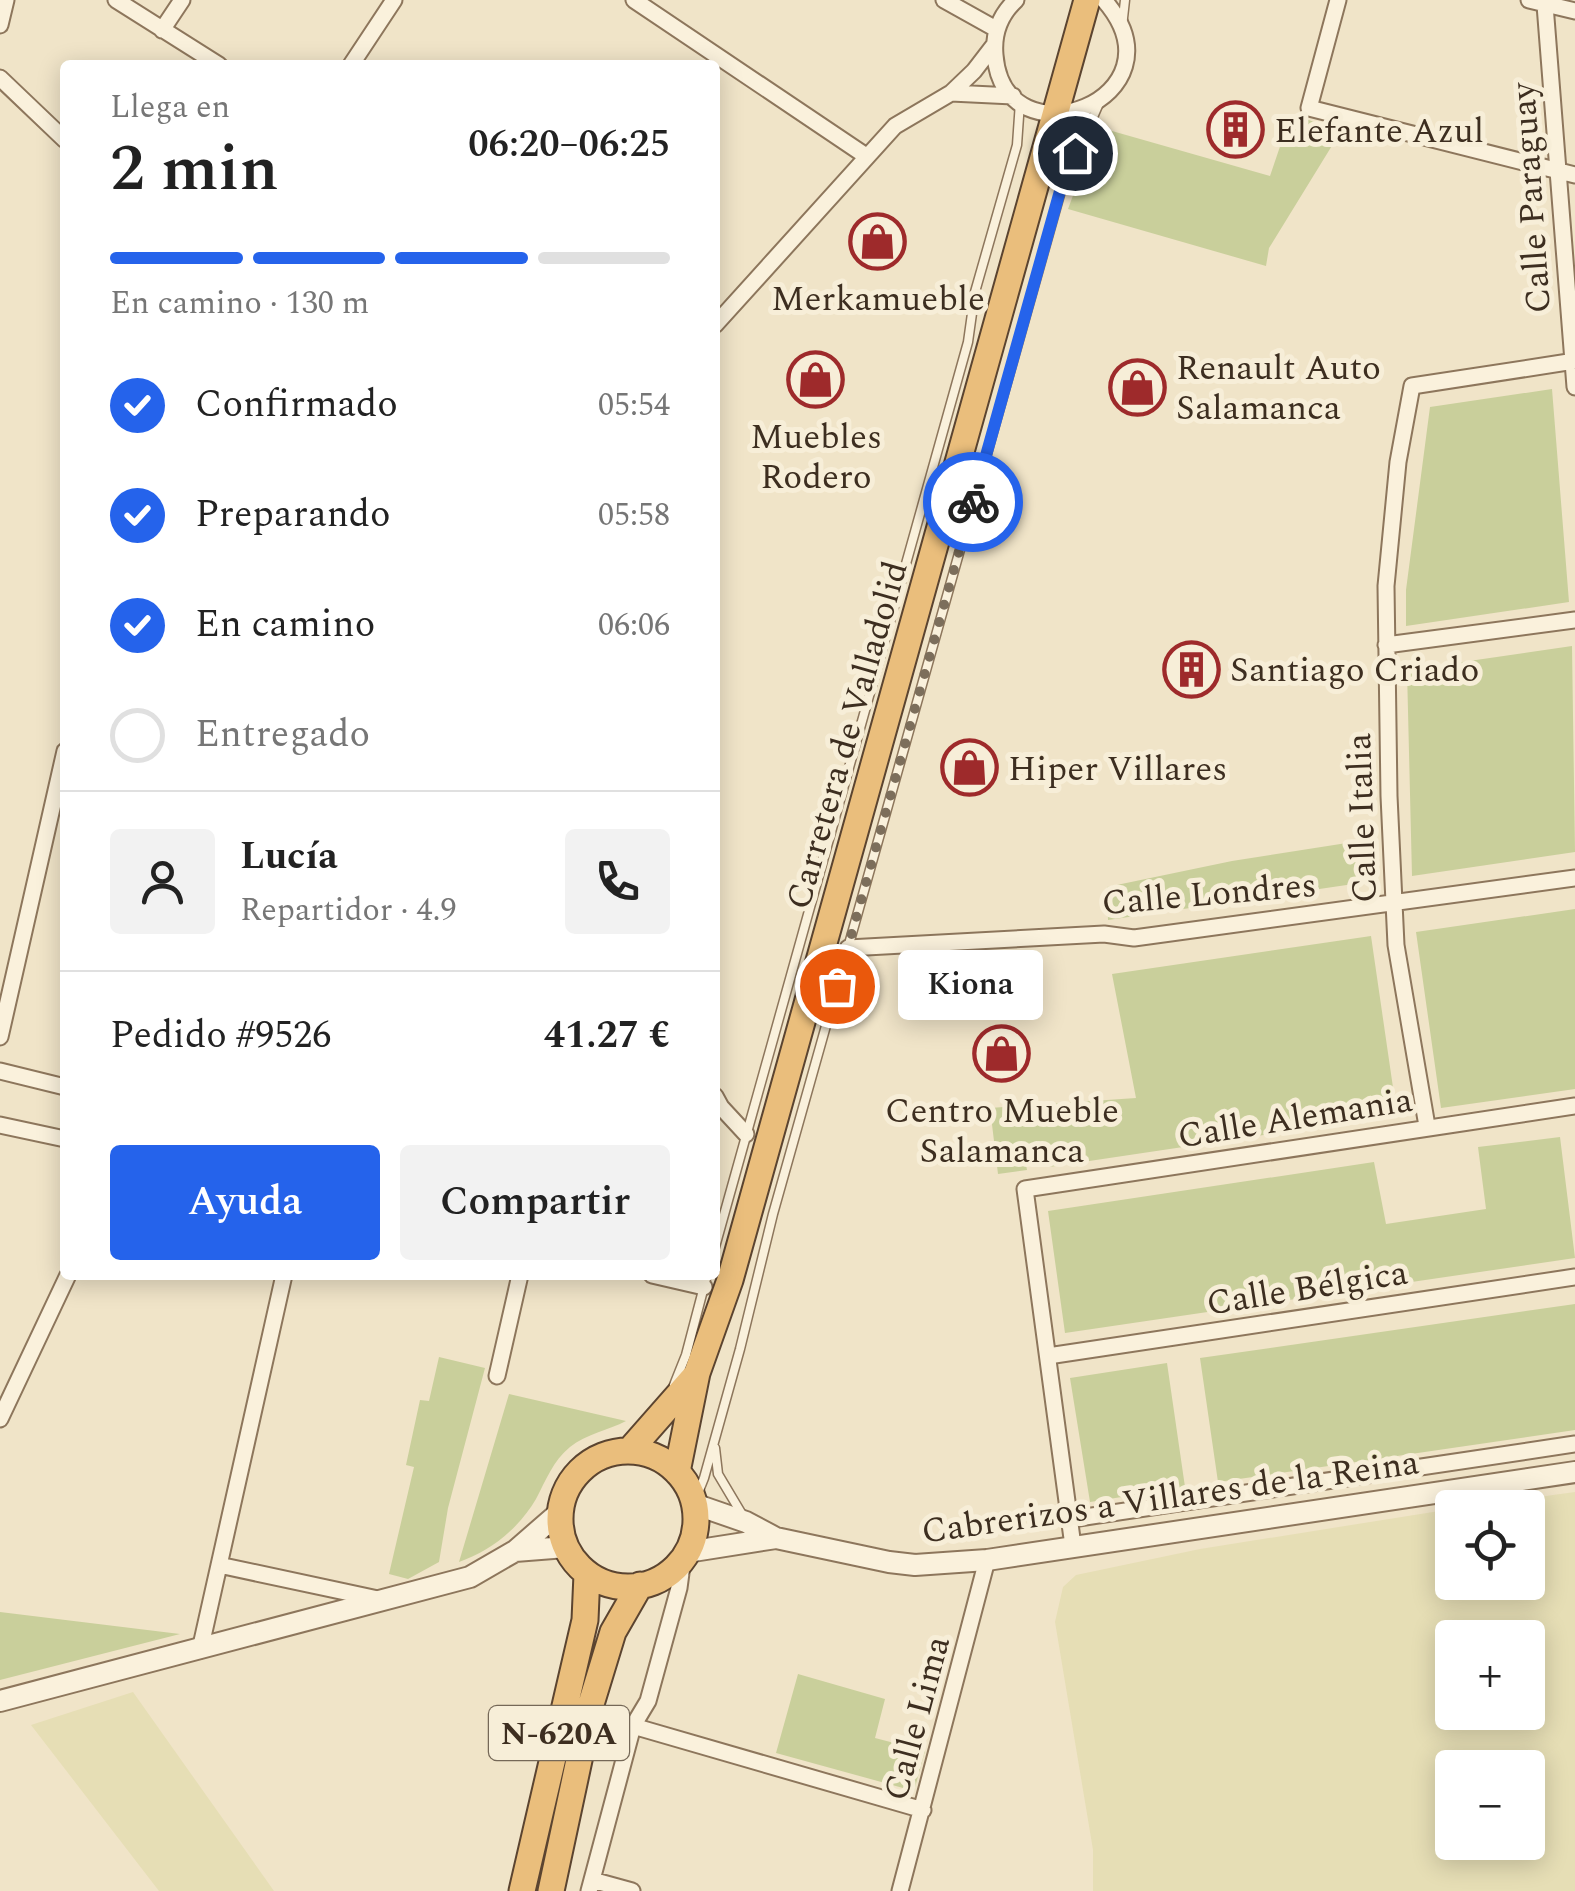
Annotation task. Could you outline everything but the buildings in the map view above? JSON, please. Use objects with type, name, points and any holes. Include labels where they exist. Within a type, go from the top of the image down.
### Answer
[{"type":"highway","name":"Carretera de Valladolid","points":[[678,1472],[697,1372],[730,1280],[1086,0]]},
{"type":"highway","name":"Carretera de Valladolid","points":[[628,1450],[697,1372]]},
{"type":"highway","points":[[640,1585],[614,1587],[586,1574],[566,1547],[561,1511],[566,1492],[576,1475],[591,1462],[628,1450],[661,1459],[678,1472],[694,1504],[694,1530],[685,1555]]},
{"type":"highway","name":"N-620A","points":[[551,1891],[591,1704],[613,1632],[640,1585],[664,1576],[685,1555]]},
{"type":"highway","name":"N-620A","points":[[522,1891],[585,1620],[586,1574]]},
{"type":"street","points":[[0,25],[6,0]]},
{"type":"street","points":[[116,0],[211,60]]},
{"type":"street","points":[[162,30],[182,0]]},
{"type":"street","points":[[354,60],[394,0]]},
{"type":"street","points":[[634,0],[866,156]]},
{"type":"street","points":[[944,0],[995,37]]},
{"type":"street","points":[[720,319],[894,126],[912,112],[951,93],[974,71],[1016,0]]},
{"type":"street","points":[[1104,0],[1122,27]]},
{"type":"street","points":[[1338,0],[1309,108],[1567,174]]},
{"type":"street","points":[[1537,2],[1575,11]]},
{"type":"street","name":"Calle Paraguay","points":[[1537,2],[1567,174],[1575,387]]},
{"type":"street","name":"Carretera de Valladolid","points":[[1100,101],[1123,68],[1126,47],[1122,27]]},
{"type":"street","name":"Carretera de Valladolid","points":[[995,37],[995,63],[1002,81],[1017,99]]},
{"type":"street","points":[[0,78],[60,135]]},
{"type":"street","points":[[951,93],[1017,99],[1031,108],[1056,115],[1079,112],[1100,101]]},
{"type":"street","name":"Calle Italia","points":[[1427,1126],[1396,945],[1386,645],[1386,586],[1398,462],[1412,386],[1574,362]]},
{"type":"street","points":[[1386,645],[1575,620]]},
{"type":"street","points":[[0,1037],[60,773]]},
{"type":"street","name":"Calle Londres","points":[[848,948],[1104,934],[1134,938],[1575,878]]},
{"type":"street","points":[[0,1071],[60,1086]]},
{"type":"street","points":[[720,1106],[746,1134]]},
{"type":"street","name":"Calle Alemania","points":[[1048,1356],[1025,1189],[1575,1106]]},
{"type":"street","points":[[0,1125],[60,1138]]},
{"type":"street","name":"Calle Bélgica","points":[[1048,1356],[1575,1277]]},
{"type":"street","points":[[0,1418],[66,1280]]},
{"type":"street","points":[[200,1650],[283,1280]]},
{"type":"street","points":[[497,1376],[519,1280]]},
{"type":"street","points":[[1048,1356],[1074,1546]]},
{"type":"street","points":[[1072,1519],[1575,1444]]},
{"type":"street","name":"Cabrerizos a Villares de la Reina","points":[[694,1504],[746,1522],[776,1538],[902,1564],[988,1560],[1575,1472]]},
{"type":"street","points":[[0,1701],[470,1577],[515,1552],[561,1511]]},
{"type":"street","name":"Cabrerizos a Villares de la Reina","points":[[685,1555],[776,1538]]},
{"type":"street","points":[[515,1552],[566,1547]]},
{"type":"street","points":[[632,1891],[591,1886],[634,1726],[648,1701],[685,1555]]},
{"type":"street","name":"Calle Lima","points":[[900,1891],[988,1560]]},
{"type":"street","points":[[219,1565],[386,1601]]},
{"type":"street","points":[[634,1726],[923,1810]]},
{"type":"lane","name":"Carretera de Valladolid","points":[[1122,27],[1125,0]]},
{"type":"lane","name":"Carretera de Valladolid","points":[[720,1229],[970,334],[975,292],[1017,145],[1017,99]]},
{"type":"lane","name":"Carretera de Valladolid","points":[[694,1504],[1060,191],[1100,101]]},
{"type":"lane","name":"Carretera de Valladolid","points":[[664,1412],[686,1354],[706,1281]]},
{"type":"lane","points":[[714,1443],[718,1474],[746,1522]]},
{"type":"shaded area","points":[[1575,1492],[1575,1891],[1093,1891],[1093,1850],[1055,1622],[1063,1587],[1076,1575],[1200,1549],[1435,1512],[1435,1600],[1545,1600],[1545,1496]]},
{"type":"shaded area","points":[[133,1692],[274,1891],[159,1891],[31,1725]]},
{"type":"green space","points":[[1291,114],[1341,131],[1269,248],[1266,266],[1068,209],[1105,129],[1270,176]]},
{"type":"green space","points":[[1552,389],[1569,602],[1406,626],[1406,590],[1430,407]]},
{"type":"green space","points":[[1572,646],[1575,852],[1412,876],[1407,670]]},
{"type":"green space","points":[[1366,840],[1367,882],[1108,920],[1107,887],[1232,861]]},
{"type":"green space","points":[[1575,909],[1575,1089],[1441,1108],[1416,932]]},
{"type":"green space","points":[[1371,936],[1397,1115],[1049,1167],[1046,1155],[1025,1159],[1027,1170],[998,1174],[990,1108],[1136,1098],[1112,974]]},
{"type":"green space","points":[[1560,1137],[1575,1258],[1065,1333],[1048,1211],[1374,1162],[1386,1224],[1486,1209],[1478,1147]]},
{"type":"green space","points":[[1575,1304],[1575,1430],[1218,1482],[1200,1358]]},
{"type":"green space","points":[[439,1357],[485,1368],[448,1508],[439,1562],[408,1579],[389,1574],[414,1467],[406,1465],[420,1400],[429,1401]]},
{"type":"green space","points":[[1167,1363],[1185,1487],[1090,1502],[1070,1378]]},
{"type":"green space","points":[[509,1394],[626,1421],[583,1439],[564,1452],[513,1529],[482,1552],[459,1562]]},
{"type":"green space","points":[[0,1612],[180,1634],[0,1680]]},
{"type":"green space","points":[[798,1674],[885,1699],[875,1738],[925,1751],[914,1791],[776,1753]]},
{"type":"way so far","points":[[837,986],[973,502]]},
{"type":"place","name":"Elefante Azul","points":[[1235,130]]},
{"type":"place","name":"Merkamueble","points":[[878,242]]},
{"type":"place","name":"Muebles Rodero","points":[[816,380]]},
{"type":"place","name":"Renault Auto Salamanca","points":[[1137,387]]},
{"type":"place","name":"Santiago Criado","points":[[1191,669]]},
{"type":"place","name":"Hiper Villares","points":[[969,768]]},
{"type":"place","name":"Kiona","points":[[837,986]]},
{"type":"place","name":"Centro Mueble Salamanca","points":[[1002,1054]]},
{"type":"route","points":[[973,502],[1060,191],[1075,153]]}]
